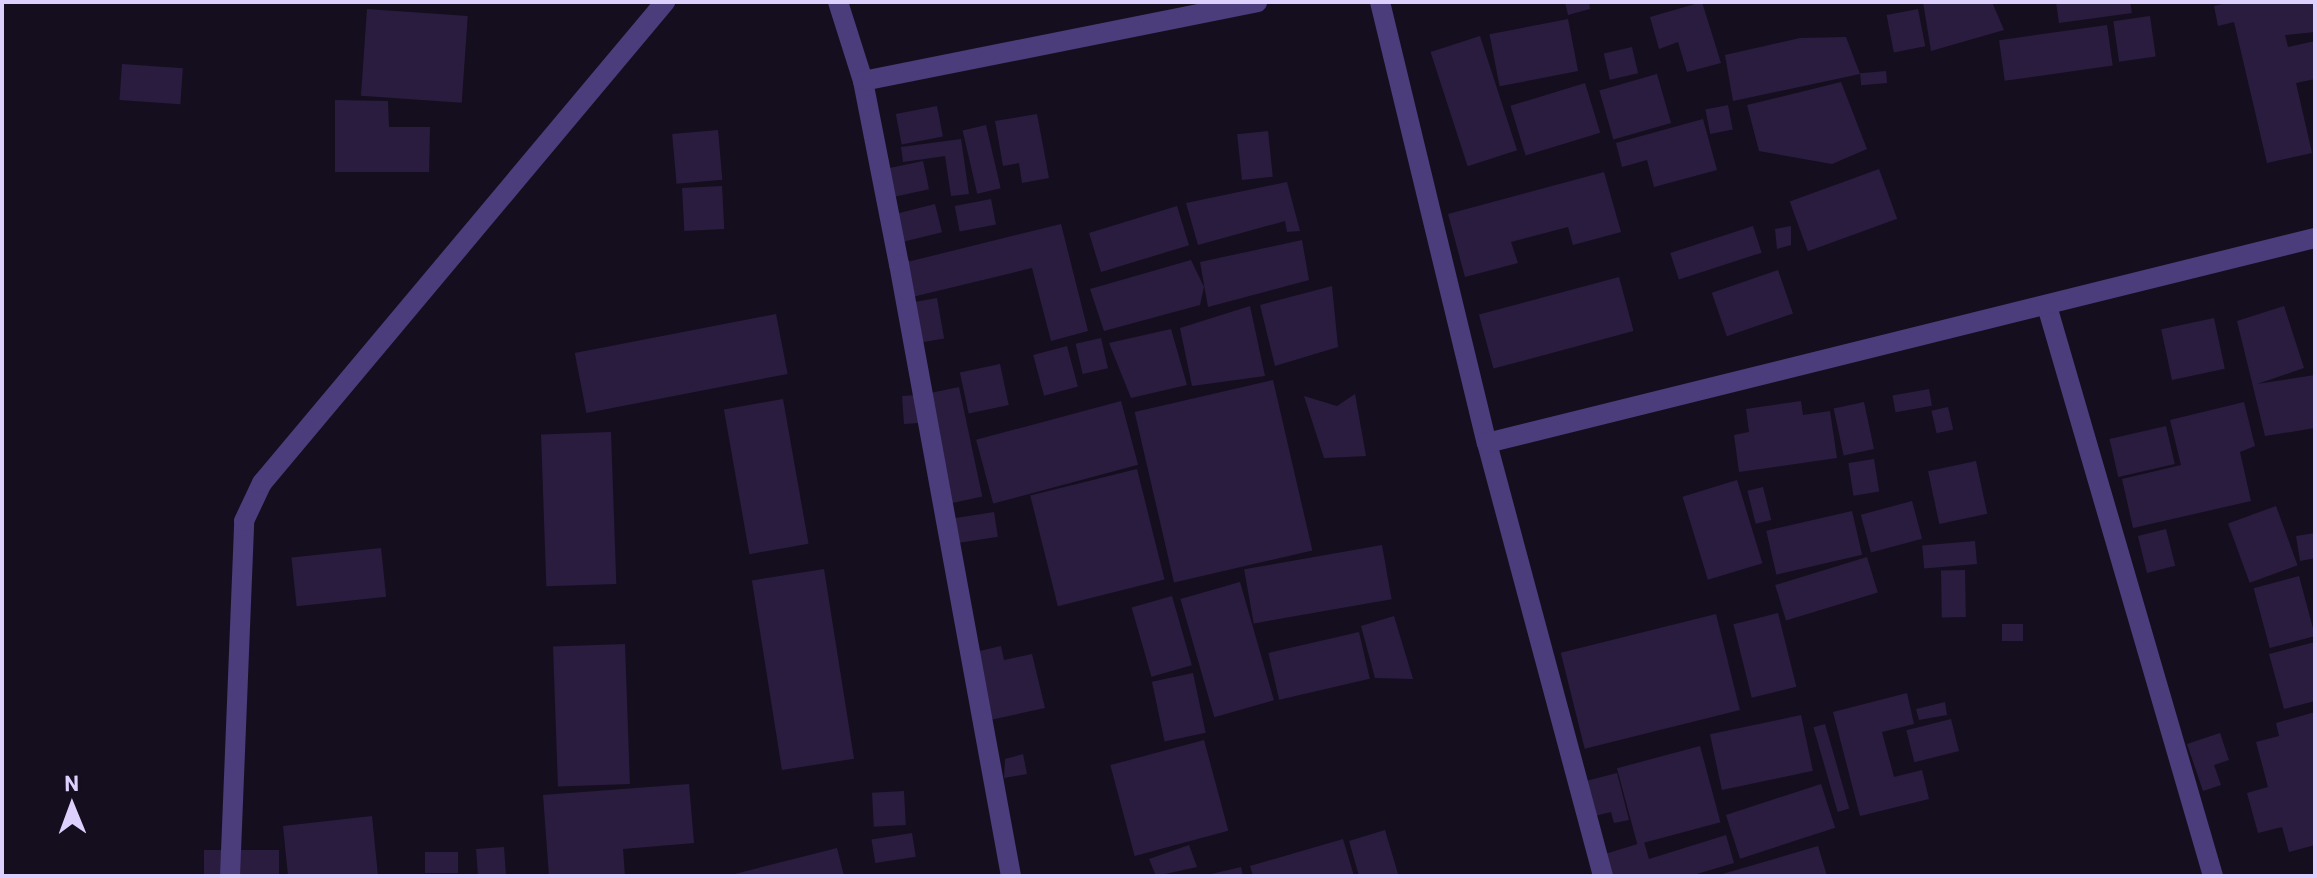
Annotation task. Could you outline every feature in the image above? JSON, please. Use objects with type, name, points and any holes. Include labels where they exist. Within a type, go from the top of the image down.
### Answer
[{"type":"street","points":[[230,876],[244,521],[262,483],[665,2]]},
{"type":"street","points":[[838,2],[863,81],[1011,876]]},
{"type":"street","points":[[863,81],[1257,2]]},
{"type":"street","points":[[1380,2],[1487,443],[1603,876]]},
{"type":"street","points":[[1487,443],[2315,238]]},
{"type":"street","points":[[2047,306],[2213,876]]},
{"type":"building","points":[[1565,2],[1589,2],[1590,9],[1568,15]]},
{"type":"building","points":[[1702,2],[1721,63],[1687,72],[1678,42],[1659,49],[1650,17]]},
{"type":"building","points":[[1923,2],[1992,2],[2004,30],[1931,51]]},
{"type":"building","points":[[2056,2],[2130,2],[2132,13],[2059,23]]},
{"type":"building","points":[[2232,2],[2315,2],[2315,32],[2285,35],[2288,47],[2315,41],[2315,79],[2296,83],[2312,153],[2267,163],[2234,22],[2218,26],[2214,6]]},
{"type":"building","points":[[367,9],[468,16],[462,103],[361,96]]},
{"type":"building","points":[[1918,9],[1925,46],[1894,52],[1887,15]]},
{"type":"building","points":[[2150,16],[2156,57],[2119,62],[2113,21]]},
{"type":"building","points":[[1568,19],[1578,71],[1500,86],[1489,34]]},
{"type":"building","points":[[2107,25],[2113,66],[2005,81],[1999,40]]},
{"type":"building","points":[[1480,36],[1517,150],[1468,166],[1431,52]]},
{"type":"building","points":[[1846,37],[1860,74],[1733,101],[1725,55],[1800,38]]},
{"type":"building","points":[[1632,47],[1638,73],[1610,80],[1604,54]]},
{"type":"building","points":[[122,64],[183,68],[180,104],[119,100]]},
{"type":"building","points":[[1886,71],[1887,83],[1861,85],[1860,73]]},
{"type":"building","points":[[1657,74],[1671,123],[1613,140],[1599,91]]},
{"type":"building","points":[[1841,82],[1867,149],[1832,164],[1759,151],[1747,105]]},
{"type":"building","points":[[1585,83],[1600,133],[1526,156],[1510,106]]},
{"type":"building","points":[[335,100],[388,101],[389,127],[430,127],[429,172],[335,172]]},
{"type":"building","points":[[1728,105],[1733,130],[1710,134],[1705,109]]},
{"type":"building","points":[[937,106],[943,136],[902,144],[896,114]]},
{"type":"building","points":[[1037,114],[1049,178],[1022,183],[1019,163],[1003,166],[995,121]]},
{"type":"building","points":[[1703,119],[1717,170],[1654,187],[1647,160],[1622,167],[1616,143]]},
{"type":"building","points":[[986,125],[1001,188],[977,194],[963,130]]},
{"type":"building","points":[[718,130],[722,180],[677,184],[672,134]]},
{"type":"building","points":[[1268,131],[1273,177],[1242,180],[1237,134]]},
{"type":"building","points":[[961,139],[969,194],[951,196],[945,156],[903,162],[901,147]]},
{"type":"building","points":[[923,161],[929,189],[891,197],[885,169]]},
{"type":"building","points":[[1879,169],[1897,219],[1808,251],[1790,201]]},
{"type":"building","points":[[1604,172],[1621,232],[1573,245],[1568,227],[1511,242],[1518,263],[1465,277],[1448,214]]},
{"type":"building","points":[[1287,182],[1300,231],[1287,232],[1285,221],[1198,245],[1186,203]]},
{"type":"building","points":[[722,186],[724,229],[684,231],[682,188]]},
{"type":"building","points":[[991,199],[996,225],[960,232],[955,206]]},
{"type":"building","points":[[935,204],[942,232],[900,243],[893,214]]},
{"type":"building","points":[[1177,206],[1189,245],[1101,272],[1089,233]]},
{"type":"building","points":[[1061,224],[1088,331],[1051,341],[1032,268],[908,298],[899,264]]},
{"type":"building","points":[[1753,226],[1762,253],[1679,280],[1670,253]]},
{"type":"building","points":[[1791,226],[1791,245],[1777,249],[1775,229]]},
{"type":"building","points":[[1302,240],[1309,280],[1208,307],[1200,262]]},
{"type":"building","points":[[1191,260],[1204,287],[1200,305],[1104,331],[1090,289]]},
{"type":"building","points":[[1778,270],[1793,313],[1727,336],[1712,293]]},
{"type":"building","points":[[1619,277],[1633,331],[1493,369],[1479,315]]},
{"type":"building","points":[[1332,286],[1338,347],[1275,366],[1260,305]]},
{"type":"building","points":[[937,298],[944,338],[918,343],[910,303]]},
{"type":"building","points":[[1250,306],[1265,376],[1192,386],[1180,328]]},
{"type":"building","points":[[2284,306],[2304,368],[2257,384],[2315,375],[2315,428],[2265,436],[2237,321]]},
{"type":"building","points":[[776,314],[788,374],[586,413],[575,353]]},
{"type":"building","points":[[2214,318],[2225,369],[2172,380],[2161,329]]},
{"type":"building","points":[[1171,329],[1187,385],[1131,398],[1109,343]]},
{"type":"building","points":[[1101,338],[1108,368],[1083,374],[1076,344]]},
{"type":"building","points":[[1067,346],[1078,387],[1044,396],[1033,355]]},
{"type":"building","points":[[1000,364],[1009,405],[969,414],[960,373]]},
{"type":"building","points":[[1273,380],[1312,551],[1174,582],[1135,412]]},
{"type":"building","points":[[959,387],[982,497],[950,503],[927,394]]},
{"type":"building","points":[[1929,389],[1932,406],[1896,412],[1893,395]]},
{"type":"building","points":[[1355,394],[1366,456],[1324,458],[1304,396],[1337,406]]},
{"type":"building","points":[[917,395],[919,423],[904,424],[902,396]]},
{"type":"building","points":[[783,399],[809,544],[749,554],[724,409]]},
{"type":"building","points":[[1121,401],[1138,465],[993,504],[976,440]]},
{"type":"building","points":[[1801,401],[1803,415],[1830,411],[1837,458],[1739,472],[1734,435],[1749,432],[1746,409]]},
{"type":"building","points":[[1864,402],[1874,449],[1844,455],[1834,408]]},
{"type":"building","points":[[2244,402],[2255,446],[2240,452],[2251,501],[2133,528],[2122,479],[2181,465],[2170,420]]},
{"type":"building","points":[[1948,407],[1953,429],[1937,433],[1931,411]]},
{"type":"building","points":[[2166,426],[2175,464],[2118,477],[2109,439]]},
{"type":"building","points":[[611,432],[616,584],[546,586],[541,434]]},
{"type":"building","points":[[1874,459],[1879,492],[1853,496],[1848,463]]},
{"type":"building","points":[[1976,461],[1987,514],[1939,524],[1928,471]]},
{"type":"building","points":[[1137,469],[1165,580],[1058,606],[1030,496]]},
{"type":"building","points":[[1737,480],[1762,563],[1708,580],[1682,497]]},
{"type":"building","points":[[1763,487],[1771,520],[1756,524],[1747,491]]},
{"type":"building","points":[[1912,501],[1922,539],[1871,552],[1861,515]]},
{"type":"building","points":[[2276,506],[2298,565],[2250,583],[2228,523]]},
{"type":"building","points":[[1852,511],[1862,555],[1776,575],[1766,531]]},
{"type":"building","points":[[994,512],[998,537],[956,543],[953,519]]},
{"type":"building","points":[[2166,529],[2175,566],[2147,573],[2138,536]]},
{"type":"building","points":[[2315,533],[2315,558],[2300,561],[2296,536]]},
{"type":"building","points":[[1975,541],[1977,564],[1924,569],[1922,546]]},
{"type":"building","points":[[1382,545],[1392,599],[1254,623],[1244,569]]},
{"type":"building","points":[[381,548],[386,597],[297,606],[291,557]]},
{"type":"building","points":[[1867,557],[1878,592],[1786,620],[1775,585]]},
{"type":"building","points":[[824,569],[854,759],[782,770],[752,580]]},
{"type":"building","points":[[1941,570],[1965,570],[1966,617],[1942,617]]},
{"type":"building","points":[[2299,576],[2315,636],[2270,648],[2254,588]]},
{"type":"building","points":[[1240,582],[1274,700],[1214,717],[1180,599]]},
{"type":"building","points":[[1172,596],[1192,665],[1151,677],[1132,608]]},
{"type":"building","points":[[1778,613],[1796,687],[1752,698],[1733,624]]},
{"type":"building","points":[[1716,614],[1740,710],[1585,749],[1561,653]]},
{"type":"building","points":[[1394,616],[1413,679],[1375,678],[1361,626]]},
{"type":"building","points":[[2002,624],[2023,624],[2023,641],[2002,641]]},
{"type":"building","points":[[1359,632],[1370,679],[1279,700],[1268,653]]},
{"type":"building","points":[[2315,642],[2315,701],[2284,709],[2269,654]]},
{"type":"building","points":[[625,644],[630,784],[558,786],[553,647]]},
{"type":"building","points":[[1001,646],[1004,660],[1032,654],[1045,708],[990,720],[975,652]]},
{"type":"building","points":[[1193,673],[1206,733],[1165,741],[1152,682]]},
{"type":"building","points":[[1907,693],[1914,724],[1882,732],[1894,777],[1922,770],[1929,799],[1860,816],[1833,712]]},
{"type":"building","points":[[1945,702],[1947,715],[1919,720],[1916,709]]},
{"type":"building","points":[[2315,712],[2315,845],[2289,852],[2282,827],[2258,833],[2247,793],[2268,787],[2256,742],[2279,736],[2276,723]]},
{"type":"building","points":[[1801,715],[1813,771],[1722,790],[1710,734]]},
{"type":"building","points":[[1951,719],[1959,751],[1914,762],[1906,730]]},
{"type":"building","points":[[1825,724],[1849,809],[1838,812],[1813,727]]},
{"type":"building","points":[[2220,733],[2229,760],[2214,765],[2221,785],[2203,791],[2187,744]]},
{"type":"building","points":[[1204,740],[1228,831],[1135,856],[1110,765]]},
{"type":"building","points":[[1700,746],[1720,822],[1637,845],[1617,768]]},
{"type":"building","points":[[1023,754],[1027,774],[1004,778],[1005,759]]},
{"type":"building","points":[[1617,773],[1629,820],[1614,823],[1611,812],[1595,816],[1586,781]]},
{"type":"building","points":[[689,784],[694,843],[623,849],[625,876],[549,876],[543,795]]},
{"type":"building","points":[[1821,784],[1835,828],[1740,859],[1726,815]]},
{"type":"building","points":[[904,791],[906,825],[874,827],[872,793]]},
{"type":"building","points":[[372,816],[378,876],[288,876],[283,826]]},
{"type":"building","points":[[1385,830],[1398,874],[1359,876],[1349,841]]},
{"type":"building","points":[[912,833],[916,857],[875,863],[872,839]]},
{"type":"building","points":[[1726,835],[1734,863],[1690,876],[1612,876],[1605,854],[1644,842],[1649,859]]},
{"type":"building","points":[[1343,839],[1354,876],[1253,876],[1250,866]]},
{"type":"building","points":[[1189,845],[1197,867],[1156,876],[1149,859]]},
{"type":"building","points":[[1818,846],[1827,876],[1719,876],[1719,875]]},
{"type":"building","points":[[504,847],[506,876],[478,876],[476,849]]},
{"type":"building","points":[[837,848],[844,876],[731,876],[731,875]]},
{"type":"building","points":[[204,850],[279,850],[279,876],[204,876]]},
{"type":"building","points":[[425,852],[458,852],[458,873],[425,873]]},
{"type":"building","points":[[1241,867],[1243,876],[1207,876],[1207,875]]}]
